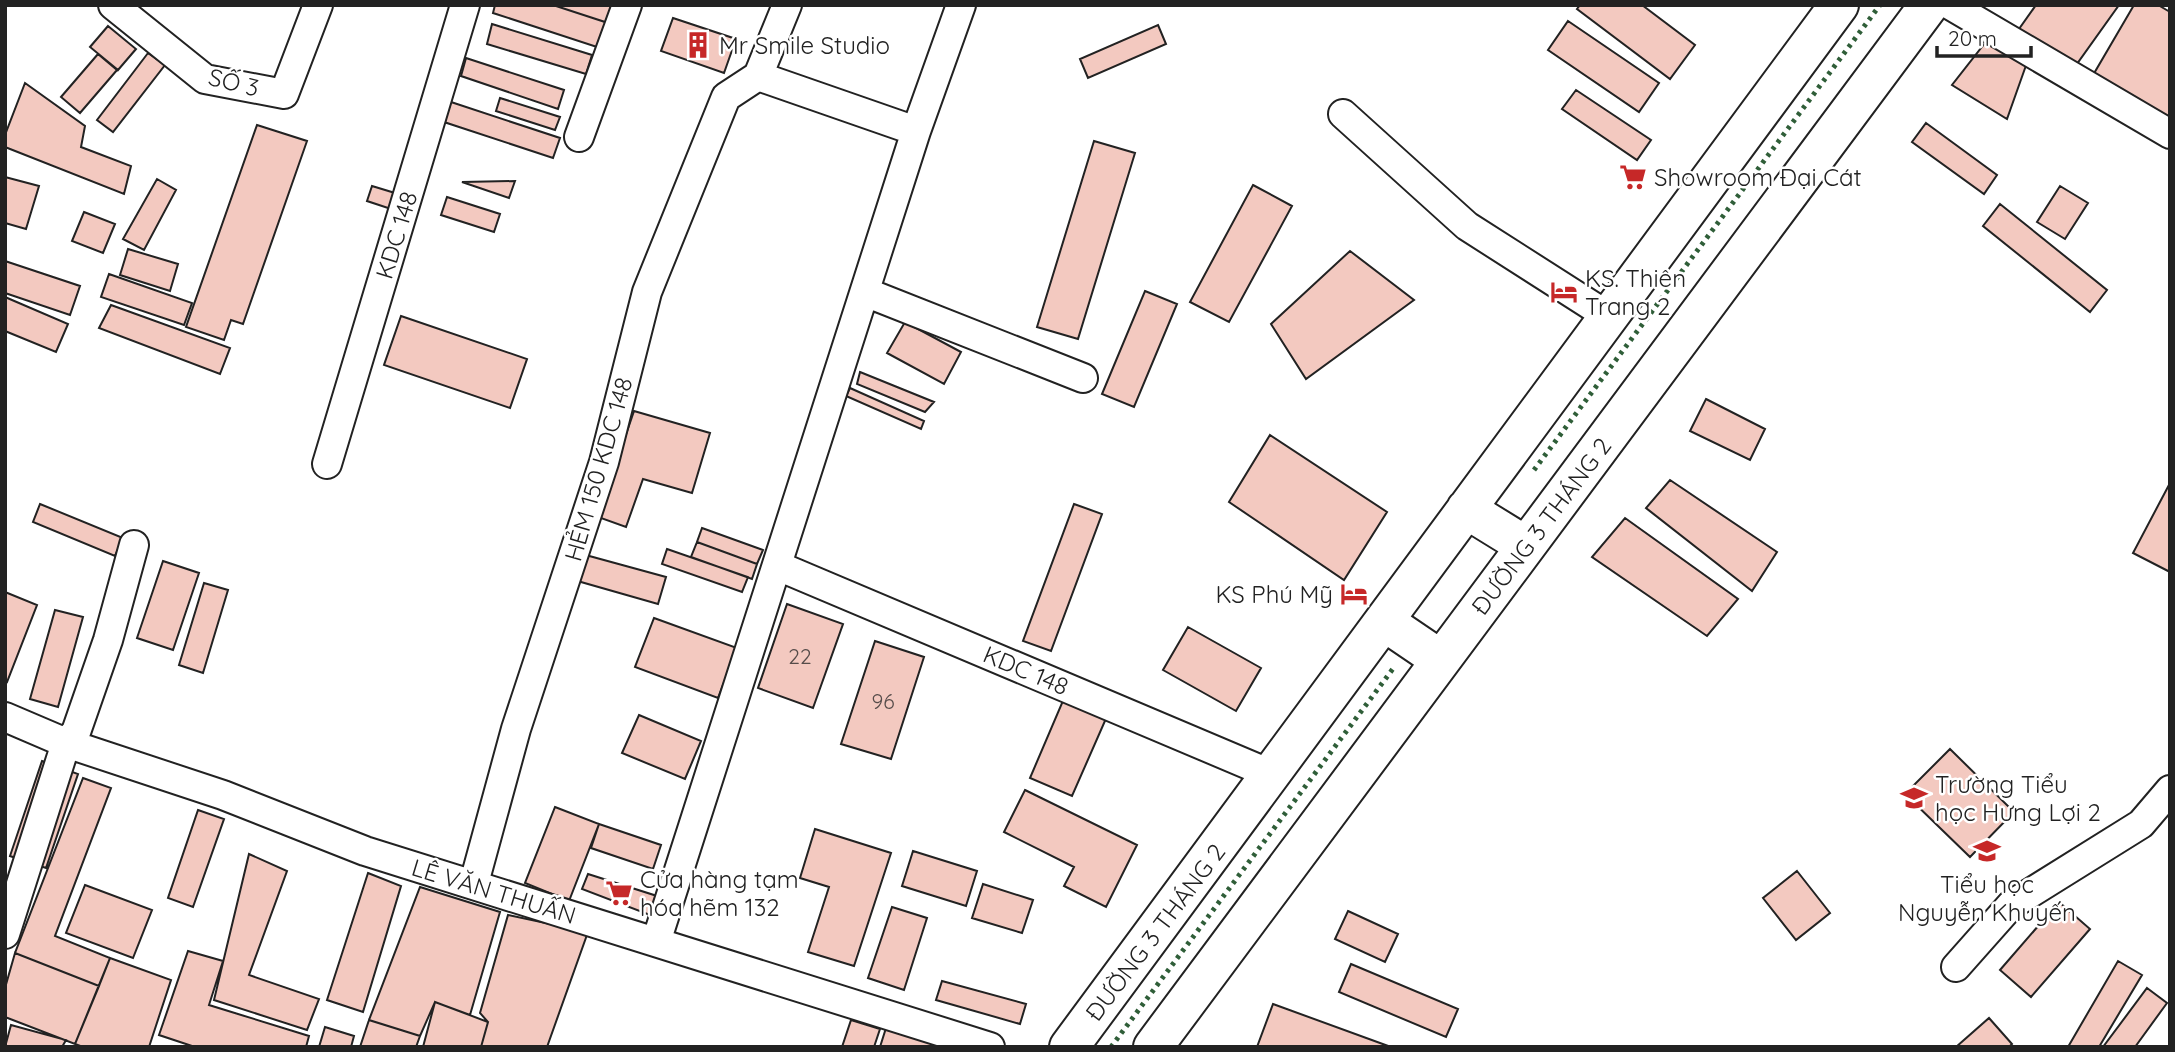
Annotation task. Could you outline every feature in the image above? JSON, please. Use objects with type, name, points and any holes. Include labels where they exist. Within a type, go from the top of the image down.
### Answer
[{"type":"highway","name":"ĐƯỜNG 3 THÁNG 2","points":[[1069,1047],[1273,775],[1466,509],[1611,318],[1839,5]]},
{"type":"highway","name":"ĐƯỜNG 3 THÁNG 2","points":[[1153,1047],[1929,5]]},
{"type":"highway","points":[[1466,509],[1526,546]]},
{"type":"highway","points":[[1385,622],[1441,660]]},
{"type":"street","name":"SỐ 3","points":[[113,5],[205,79],[284,94],[318,5]]},
{"type":"street","name":"KDC 148","points":[[327,464],[465,5]]},
{"type":"street","points":[[579,137],[627,5]]},
{"type":"street","points":[[787,5],[758,76],[916,131]]},
{"type":"street","points":[[656,942],[916,131],[961,5]]},
{"type":"street","points":[[1950,5],[2170,134]]},
{"type":"street","name":"HẺM 150 KDC 148","points":[[474,883],[516,729],[604,462],[647,292],[726,97],[758,76]]},
{"type":"street","points":[[1343,114],[1467,226],[1611,318]]},
{"type":"street","points":[[865,292],[1083,379]]},
{"type":"street","points":[[5,934],[66,743],[76,732],[108,640],[134,545]]},
{"type":"street","name":"KDC 148","points":[[778,566],[1273,775]]},
{"type":"street","name":"LÊ VĂN THUẤN","points":[[5,717],[66,743],[223,795],[365,851],[990,1047]]},
{"type":"street","points":[[1956,967],[2011,905],[2141,824],[2170,790]]},
{"type":"building","points":[[495,5],[553,5],[608,23],[600,48],[493,13]]},
{"type":"building","points":[[553,5],[614,5],[608,23]]},
{"type":"building","points":[[1580,5],[1642,5],[1695,45],[1670,79],[1577,9]]},
{"type":"building","points":[[2036,5],[2119,5],[2074,68],[2019,29]]},
{"type":"building","points":[[2134,5],[2158,5],[2170,12],[2170,129],[2089,82]]},
{"type":"building","name":"Mr Smile Studio","points":[[673,18],[736,39],[724,73],[661,51]]},
{"type":"building","points":[[1568,21],[1659,83],[1639,112],[1548,50]]},
{"type":"building","points":[[492,24],[592,55],[586,74],[487,44]]},
{"type":"building","points":[[1158,25],[1166,44],[1088,78],[1080,59]]},
{"type":"building","points":[[108,26],[136,49],[118,70],[90,47]]},
{"type":"building","points":[[1985,43],[2029,57],[2007,119],[1952,85]]},
{"type":"building","points":[[148,53],[165,65],[113,132],[97,120]]},
{"type":"building","points":[[98,54],[117,70],[80,113],[61,97]]},
{"type":"building","points":[[466,58],[564,90],[558,109],[461,76]]},
{"type":"building","points":[[25,83],[85,126],[81,147],[131,166],[124,194],[5,147],[5,135]]},
{"type":"building","points":[[1576,90],[1651,140],[1637,160],[1562,109]]},
{"type":"building","points":[[500,98],[560,117],[555,130],[496,111]]},
{"type":"building","points":[[451,102],[560,138],[553,158],[444,122]]},
{"type":"building","points":[[1926,123],[1997,175],[1984,194],[1912,142]]},
{"type":"building","points":[[257,125],[307,141],[243,324],[231,320],[224,340],[186,327]]},
{"type":"building","points":[[1094,141],[1135,153],[1078,339],[1037,327]]},
{"type":"building","points":[[5,177],[39,186],[26,229],[5,223]]},
{"type":"building","points":[[157,179],[176,190],[144,250],[123,239]]},
{"type":"building","points":[[515,181],[509,198],[462,182]]},
{"type":"building","points":[[1253,185],[1292,206],[1229,322],[1190,302]]},
{"type":"building","points":[[372,186],[395,193],[391,209],[367,201]]},
{"type":"building","points":[[2060,186],[2088,203],[2065,239],[2037,222]]},
{"type":"building","points":[[447,197],[500,214],[494,232],[441,215]]},
{"type":"building","points":[[2000,204],[2107,290],[2090,312],[1983,226]]},
{"type":"building","points":[[84,212],[115,224],[103,253],[72,241]]},
{"type":"building","points":[[128,249],[178,264],[170,291],[120,275]]},
{"type":"building","points":[[1350,251],[1414,300],[1306,379],[1271,324]]},
{"type":"building","points":[[5,261],[80,286],[70,315],[5,293]]},
{"type":"building","points":[[109,274],[192,303],[184,325],[101,297]]},
{"type":"building","points":[[1145,291],[1177,304],[1134,407],[1102,394]]},
{"type":"building","points":[[5,297],[68,324],[56,352],[5,331]]},
{"type":"building","points":[[111,305],[230,348],[220,374],[99,328]]},
{"type":"building","points":[[401,316],[527,359],[510,408],[384,365]]},
{"type":"building","points":[[905,322],[961,352],[944,384],[887,353]]},
{"type":"building","points":[[860,372],[934,402],[925,412],[857,384]]},
{"type":"building","points":[[850,388],[924,421],[921,429],[846,396]]},
{"type":"building","points":[[1706,399],[1765,429],[1750,460],[1690,431]]},
{"type":"building","points":[[634,411],[710,433],[692,493],[643,479],[626,527],[598,517]]},
{"type":"building","points":[[1270,435],[1387,512],[1344,580],[1229,502]]},
{"type":"building","points":[[1670,480],[1777,552],[1752,591],[1646,508]]},
{"type":"building","points":[[2170,483],[2170,572],[2133,553]]},
{"type":"building","points":[[40,504],[123,538],[115,556],[33,522]]},
{"type":"building","points":[[1074,504],[1102,514],[1051,651],[1023,641]]},
{"type":"building","points":[[1625,518],[1738,599],[1707,636],[1592,557]]},
{"type":"building","points":[[702,528],[763,550],[757,564],[697,542]]},
{"type":"building","points":[[697,542],[757,564],[752,579],[691,557]]},
{"type":"building","points":[[667,549],[748,577],[742,592],[662,564]]},
{"type":"building","points":[[582,554],[666,577],[658,604],[574,580]]},
{"type":"building","points":[[163,561],[199,573],[173,650],[137,638]]},
{"type":"building","points":[[204,583],[228,590],[203,673],[179,665]]},
{"type":"building","points":[[5,592],[37,605],[7,682],[5,681]]},
{"type":"building","points":[[787,604],[843,624],[813,708],[758,688]]},
{"type":"building","points":[[55,610],[83,617],[58,707],[30,699]]},
{"type":"building","points":[[654,618],[737,648],[718,698],[635,667]]},
{"type":"building","points":[[1188,627],[1261,668],[1236,711],[1163,670]]},
{"type":"building","points":[[875,641],[924,657],[891,759],[841,744]]},
{"type":"building","points":[[1065,696],[1108,714],[1072,796],[1030,778]]},
{"type":"building","points":[[639,715],[701,741],[685,779],[622,753]]},
{"type":"building","points":[[1950,749],[2014,812],[1970,857],[1905,794]]},
{"type":"building","points":[[42,761],[78,774],[46,868],[10,856]]},
{"type":"building","points":[[83,778],[111,788],[55,936],[110,958],[99,986],[15,953]]},
{"type":"building","points":[[1025,790],[1137,845],[1106,907],[1064,886],[1074,867],[1004,832]]},
{"type":"building","points":[[555,807],[599,824],[569,901],[525,883]]},
{"type":"building","points":[[198,810],[224,819],[193,907],[168,898]]},
{"type":"building","points":[[599,824],[661,845],[653,869],[591,848]]},
{"type":"building","points":[[815,829],[891,853],[854,966],[808,952],[829,887],[800,878]]},
{"type":"building","points":[[913,851],[977,871],[966,906],[902,886]]},
{"type":"building","points":[[249,854],[287,871],[249,975],[319,999],[307,1030],[214,1000]]},
{"type":"building","points":[[1797,871],[1830,913],[1796,940],[1763,898]]},
{"type":"building","points":[[368,873],[401,886],[363,1012],[327,1000]]},
{"type":"building","name":"Cửa hàng tạm hóa hẽm 132","points":[[588,874],[657,896],[650,915],[582,889]]},
{"type":"building","points":[[983,884],[1033,900],[1022,933],[972,918]]},
{"type":"building","points":[[85,885],[152,910],[133,958],[66,933]]},
{"type":"building","points":[[420,887],[500,912],[470,1015],[435,1002],[420,1036],[369,1020]]},
{"type":"building","points":[[2059,902],[2090,929],[2031,997],[2000,970]]},
{"type":"building","points":[[892,907],[927,918],[904,990],[868,978]]},
{"type":"building","points":[[1348,911],[1398,934],[1385,962],[1335,939]]},
{"type":"building","points":[[508,915],[588,932],[547,1047],[481,1047],[488,1022],[480,1013]]},
{"type":"building","points":[[188,951],[223,961],[209,1005],[309,1036],[306,1047],[195,1047],[159,1035]]},
{"type":"building","points":[[15,953],[99,986],[75,1044],[5,1017],[5,988]]},
{"type":"building","points":[[110,958],[171,980],[149,1047],[83,1047],[75,1044]]},
{"type":"building","points":[[2118,961],[2142,975],[2099,1047],[2068,1047]]},
{"type":"building","points":[[1351,964],[1458,1009],[1446,1037],[1339,992]]},
{"type":"building","points":[[942,981],[1026,1004],[1020,1024],[936,1000]]},
{"type":"building","points":[[2147,988],[2167,1003],[2135,1047],[2103,1047]]},
{"type":"building","points":[[435,1002],[488,1022],[481,1047],[423,1047]]},
{"type":"building","points":[[1273,1004],[1391,1047],[1257,1047]]},
{"type":"building","points":[[1989,1018],[2012,1044],[2009,1047],[1956,1047]]},
{"type":"building","points":[[369,1020],[420,1036],[416,1047],[360,1047]]},
{"type":"building","points":[[851,1020],[880,1029],[874,1047],[842,1047]]},
{"type":"building","points":[[11,1025],[66,1040],[62,1047],[5,1047]]},
{"type":"building","points":[[325,1027],[354,1036],[351,1047],[319,1047]]},
{"type":"building","points":[[886,1028],[958,1047],[880,1047]]},
{"type":"hedge","points":[[1534,470],[1880,5]]},
{"type":"hedge","points":[[1111,1047],[1395,666]]},
{"type":"place","name":"Mr Smile Studio","points":[[698,45]]},
{"type":"place","name":"Showroom Đại Cát","points":[[1633,177]]},
{"type":"place","name":"KS. Thiên Trang 2","points":[[1564,292]]},
{"type":"place","name":"KS Phú Mỹ","points":[[1354,594]]},
{"type":"place","name":"Trường Tiểu học Hưng Lợi 2","points":[[1914,798]]},
{"type":"place","name":"Tiểu học Nguyễn Khuyến","points":[[1987,851]]},
{"type":"place","name":"Cửa hàng tạm hóa hẽm 132","points":[[619,893]]}]
